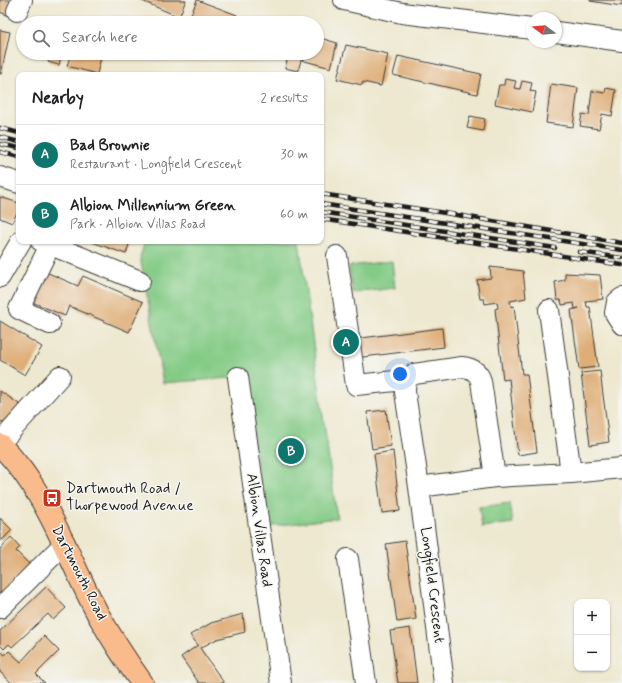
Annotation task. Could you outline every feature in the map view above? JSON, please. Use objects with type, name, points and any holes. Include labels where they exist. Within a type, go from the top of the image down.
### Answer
[{"type":"main road","name":"Dartmouth Road","points":[[0,444],[18,466],[37,494],[65,543],[99,616],[142,683]]},
{"type":"street","points":[[344,0],[402,13],[526,28]]},
{"type":"street","points":[[562,33],[622,41]]},
{"type":"street","points":[[0,177],[16,182]]},
{"type":"street","points":[[0,277],[20,244]]},
{"type":"street","points":[[45,244],[19,309],[50,324]]},
{"type":"street","points":[[48,244],[140,281]]},
{"type":"street","points":[[337,256],[356,385],[395,381],[405,384],[408,376],[414,374],[462,367],[477,372],[481,381],[495,477]]},
{"type":"street","points":[[622,298],[616,302],[615,313],[622,324]]},
{"type":"street","points":[[549,310],[571,473]]},
{"type":"street","points":[[0,444],[60,376]]},
{"type":"street","name":"Albion Villas Road","points":[[238,377],[281,683]]},
{"type":"street","name":"Longfield Crescent","points":[[405,384],[444,683]]},
{"type":"street","points":[[419,487],[495,477],[571,473],[622,468]]},
{"type":"street","points":[[0,608],[65,543]]},
{"type":"street","points":[[348,559],[366,683]]},
{"type":"green space","points":[[144,244],[299,244],[337,518],[266,527],[244,377],[163,383],[140,257]]},
{"type":"green space","points":[[392,261],[395,288],[353,293],[349,266]]},
{"type":"green space","points":[[510,503],[513,523],[482,527],[479,507]]},
{"type":"building","points":[[0,0],[13,0],[7,15],[0,12]]},
{"type":"building","points":[[140,0],[186,0],[179,16]]},
{"type":"building","points":[[197,0],[237,15],[236,16],[191,16]]},
{"type":"building","points":[[622,0],[622,6],[590,1]]},
{"type":"building","points":[[0,30],[10,32],[1,74],[0,74]]},
{"type":"building","points":[[324,39],[337,43],[331,68],[301,60],[324,60]]},
{"type":"building","points":[[346,45],[388,54],[381,86],[363,82],[362,85],[337,79]]},
{"type":"building","points":[[398,56],[481,74],[477,94],[393,75]]},
{"type":"building","points":[[49,60],[60,60],[59,65],[48,62]]},
{"type":"building","points":[[69,60],[100,60],[97,72],[90,72],[67,66]]},
{"type":"building","points":[[287,60],[301,60],[298,71],[285,68]]},
{"type":"building","points":[[505,79],[516,81],[514,88],[520,89],[522,81],[532,83],[530,91],[536,92],[532,112],[495,104],[499,85],[504,85]]},
{"type":"building","points":[[551,84],[578,88],[573,127],[546,123]]},
{"type":"building","points":[[606,88],[616,90],[612,116],[602,114],[599,129],[580,126],[582,114],[589,115],[592,91],[605,93]]},
{"type":"building","points":[[470,116],[485,119],[483,131],[467,128]]},
{"type":"building","points":[[0,197],[16,202],[16,214],[12,223],[0,218]]},
{"type":"building","points":[[98,244],[129,244],[126,254]]},
{"type":"building","points":[[490,267],[523,271],[526,298],[510,301],[511,307],[514,306],[522,374],[527,374],[537,452],[518,455],[509,379],[503,380],[495,309],[498,308],[497,302],[485,304],[484,299],[480,299],[477,280],[491,278]]},
{"type":"building","points":[[46,272],[78,286],[83,276],[143,302],[129,332],[69,306],[65,316],[32,302]]},
{"type":"building","points":[[565,273],[600,275],[603,299],[586,301],[587,307],[590,307],[598,367],[579,369],[571,310],[575,309],[574,303],[562,305],[561,300],[557,300],[555,282],[565,280]]},
{"type":"building","points":[[0,321],[42,347],[25,375],[0,360]]},
{"type":"building","points":[[442,328],[444,347],[355,358],[353,339]]},
{"type":"building","points":[[600,371],[609,442],[590,445],[581,373]]},
{"type":"building","points":[[0,391],[22,406],[8,426],[0,421]]},
{"type":"building","points":[[386,410],[391,446],[372,449],[367,412]]},
{"type":"building","points":[[393,451],[400,511],[382,513],[374,454]]},
{"type":"building","points":[[0,518],[12,530],[0,542]]},
{"type":"building","points":[[11,537],[20,547],[16,551],[30,565],[0,594],[0,549]]},
{"type":"building","points":[[405,541],[416,619],[397,622],[386,544]]},
{"type":"building","points":[[46,587],[66,608],[53,620],[48,614],[12,647],[9,644],[4,649],[0,645],[0,631]]},
{"type":"building","points":[[243,614],[245,632],[217,639],[200,648],[224,683],[199,683],[181,657],[198,645],[190,635],[211,623]]},
{"type":"building","points":[[410,628],[417,683],[398,683],[390,631]]},
{"type":"building","points":[[44,636],[59,651],[36,674],[45,683],[12,683],[0,672],[0,651],[5,655],[9,651],[21,662]]},
{"type":"railway","points":[[0,128],[16,132]]},
{"type":"railway","points":[[0,137],[16,141]]},
{"type":"railway","points":[[0,144],[16,147]]},
{"type":"railway","points":[[0,152],[16,156]]},
{"type":"railway","points":[[324,194],[622,243]]},
{"type":"railway","points":[[324,204],[622,250]]},
{"type":"railway","points":[[324,212],[555,248]]},
{"type":"railway","points":[[324,219],[622,265]]},
{"type":"railway","points":[[579,252],[622,258]]},
{"type":"place","name":"Bad Brownie","points":[[346,342]]},
{"type":"place","name":"Albion Millennium Green","points":[[291,451]]},
{"type":"place","name":"Dartmouth Road / Thorpewood Avenue","points":[[52,498]]}]
